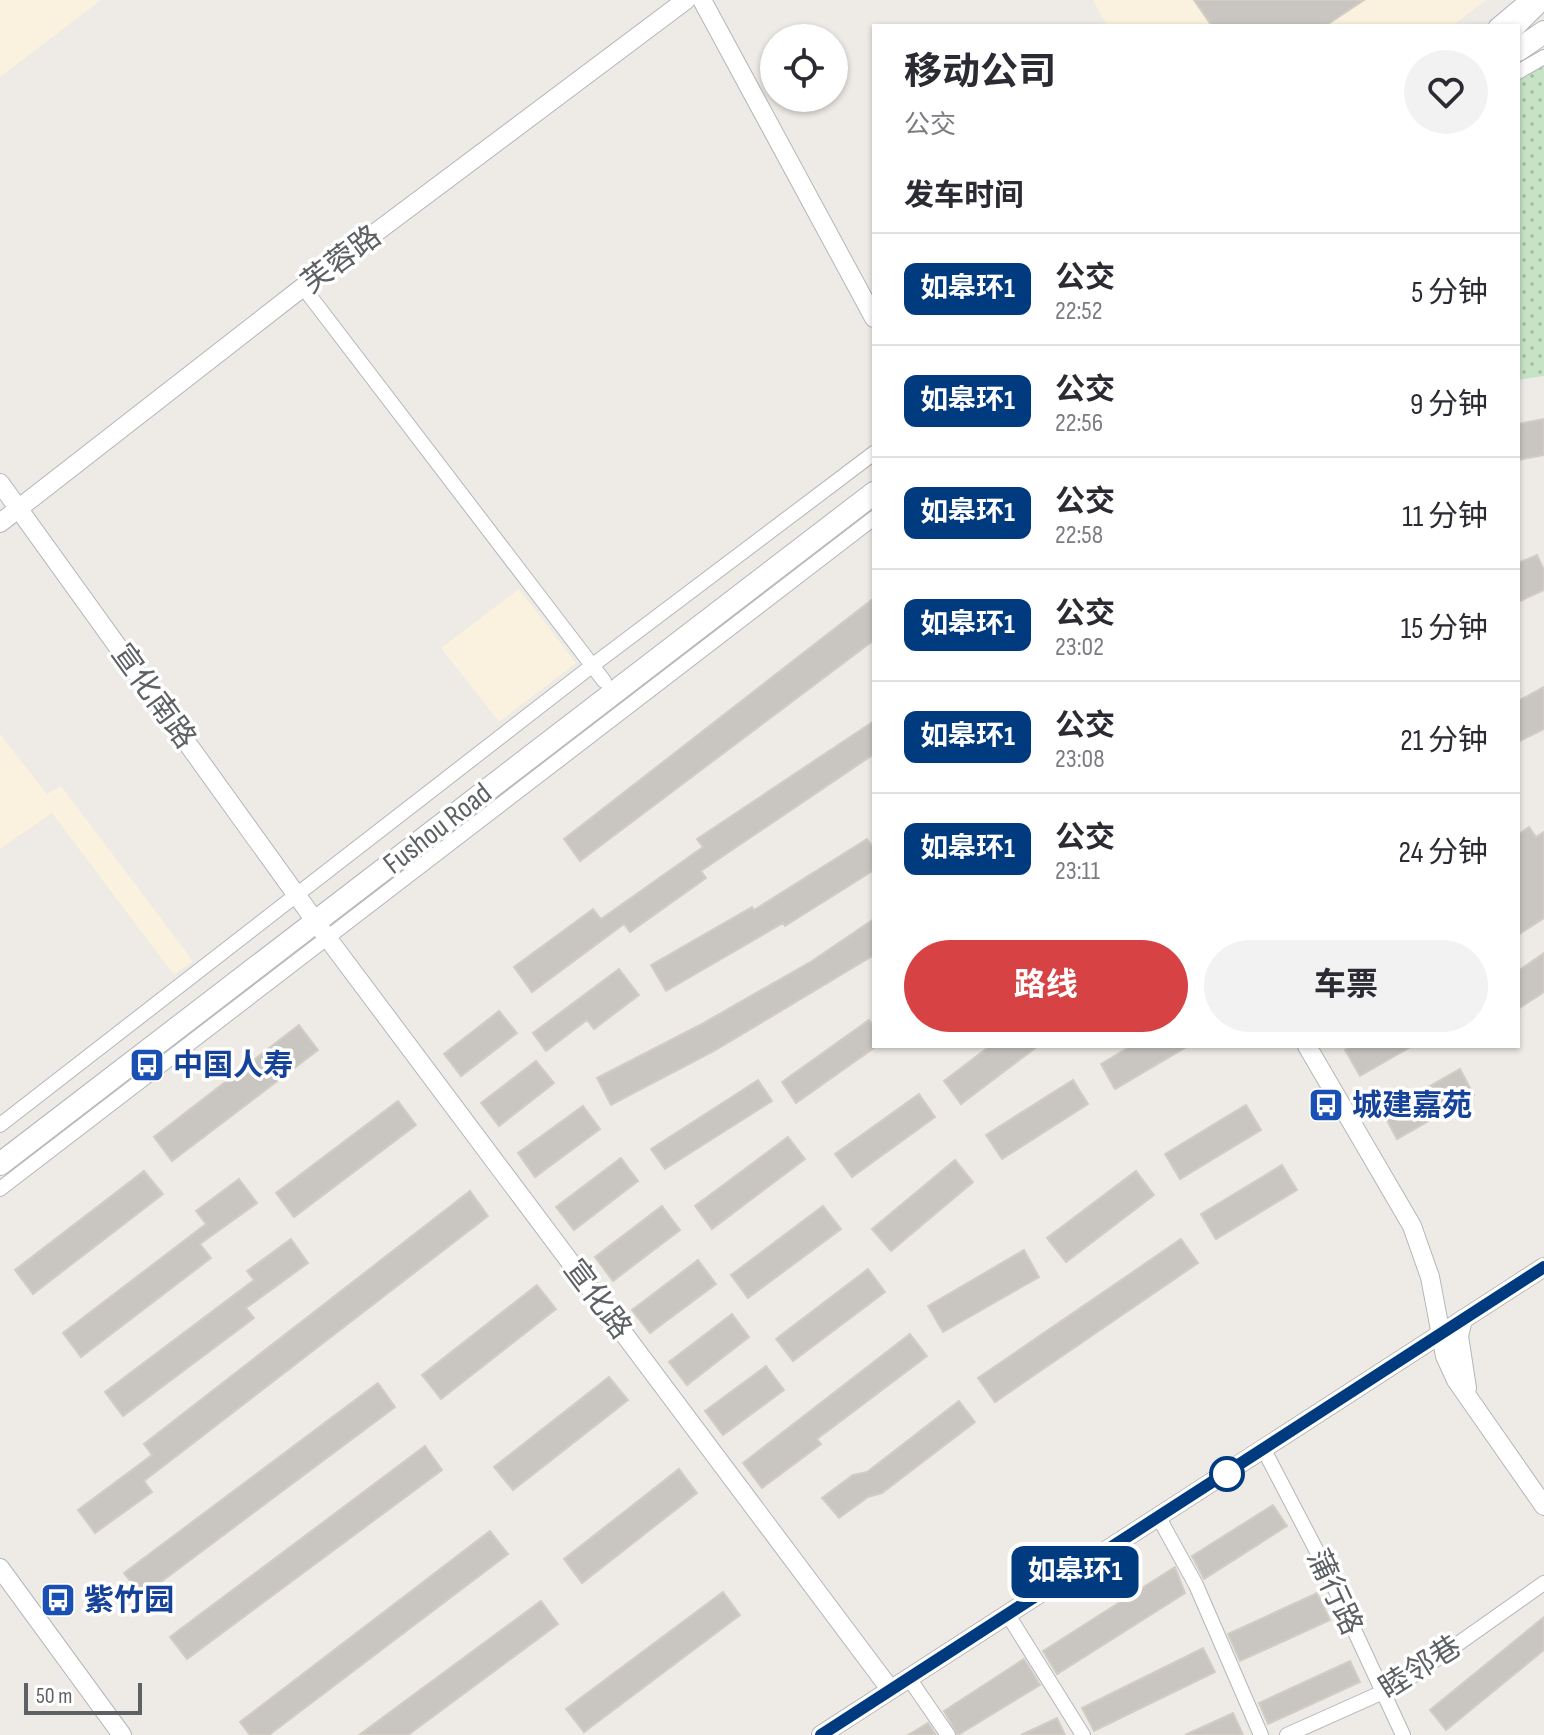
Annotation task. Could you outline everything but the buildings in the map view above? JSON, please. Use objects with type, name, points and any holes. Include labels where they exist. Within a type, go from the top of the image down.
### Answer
[{"type":"main road","points":[[1516,24],[1540,0]]},
{"type":"main road","points":[[1520,30],[1544,12]]},
{"type":"main road","points":[[1520,49],[1544,32]]},
{"type":"main road","points":[[1520,59],[1544,43]]},
{"type":"main road","name":"Fushou Road","points":[[0,1164],[312,915],[598,673],[872,478]]},
{"type":"main road","name":"Fushou Road","points":[[0,1146],[872,495]]},
{"type":"street","name":"芙蓉路","points":[[0,523],[303,287],[686,0]]},
{"type":"street","points":[[702,0],[872,314]]},
{"type":"street","points":[[1498,24],[1527,0]]},
{"type":"street","points":[[1520,71],[1544,57]]},
{"type":"street","points":[[303,287],[598,673],[872,455]]},
{"type":"street","name":"宣化南路","points":[[0,483],[312,915]]},
{"type":"street","points":[[0,1125],[312,915],[872,519]]},
{"type":"street","points":[[0,1189],[312,915]]},
{"type":"street","name":"宣化路","points":[[312,915],[890,1689]]},
{"type":"street","points":[[1308,1048],[1412,1226],[1430,1277],[1445,1356],[1471,1403],[1544,1506]]},
{"type":"street","points":[[821,1735],[1544,1267]]},
{"type":"street","points":[[1463,1319],[1459,1336],[1471,1403]]},
{"type":"street","name":"蒲行路","points":[[1264,1450],[1322,1561],[1403,1735]]},
{"type":"street","points":[[1159,1518],[1196,1585],[1261,1735]]},
{"type":"street","points":[[0,1568],[122,1735]]},
{"type":"street","name":"睦邻巷","points":[[1287,1735],[1401,1684],[1544,1583]]},
{"type":"street","points":[[1008,1615],[1083,1735]]},
{"type":"street","points":[[908,1677],[948,1735]]},
{"type":"shaded area","points":[[0,0],[101,0],[0,77]]},
{"type":"shaded area","points":[[1093,0],[1486,0],[1455,24],[1106,24]]},
{"type":"shaded area","points":[[519,589],[576,663],[499,722],[441,648]]},
{"type":"shaded area","points":[[0,734],[47,794],[61,786],[193,961],[174,975],[52,813],[0,849]]},
{"type":"green space","points":[[1544,60],[1544,376],[1520,380],[1520,76]]},
{"type":"bus line","name":"如皋环1","points":[[821,1735],[1544,1267]]},
{"type":"place","name":"中国人寿","points":[[147,1065]]},
{"type":"place","name":"城建嘉苑","points":[[1326,1105]]},
{"type":"place","name":"紫竹园","points":[[58,1600]]}]
